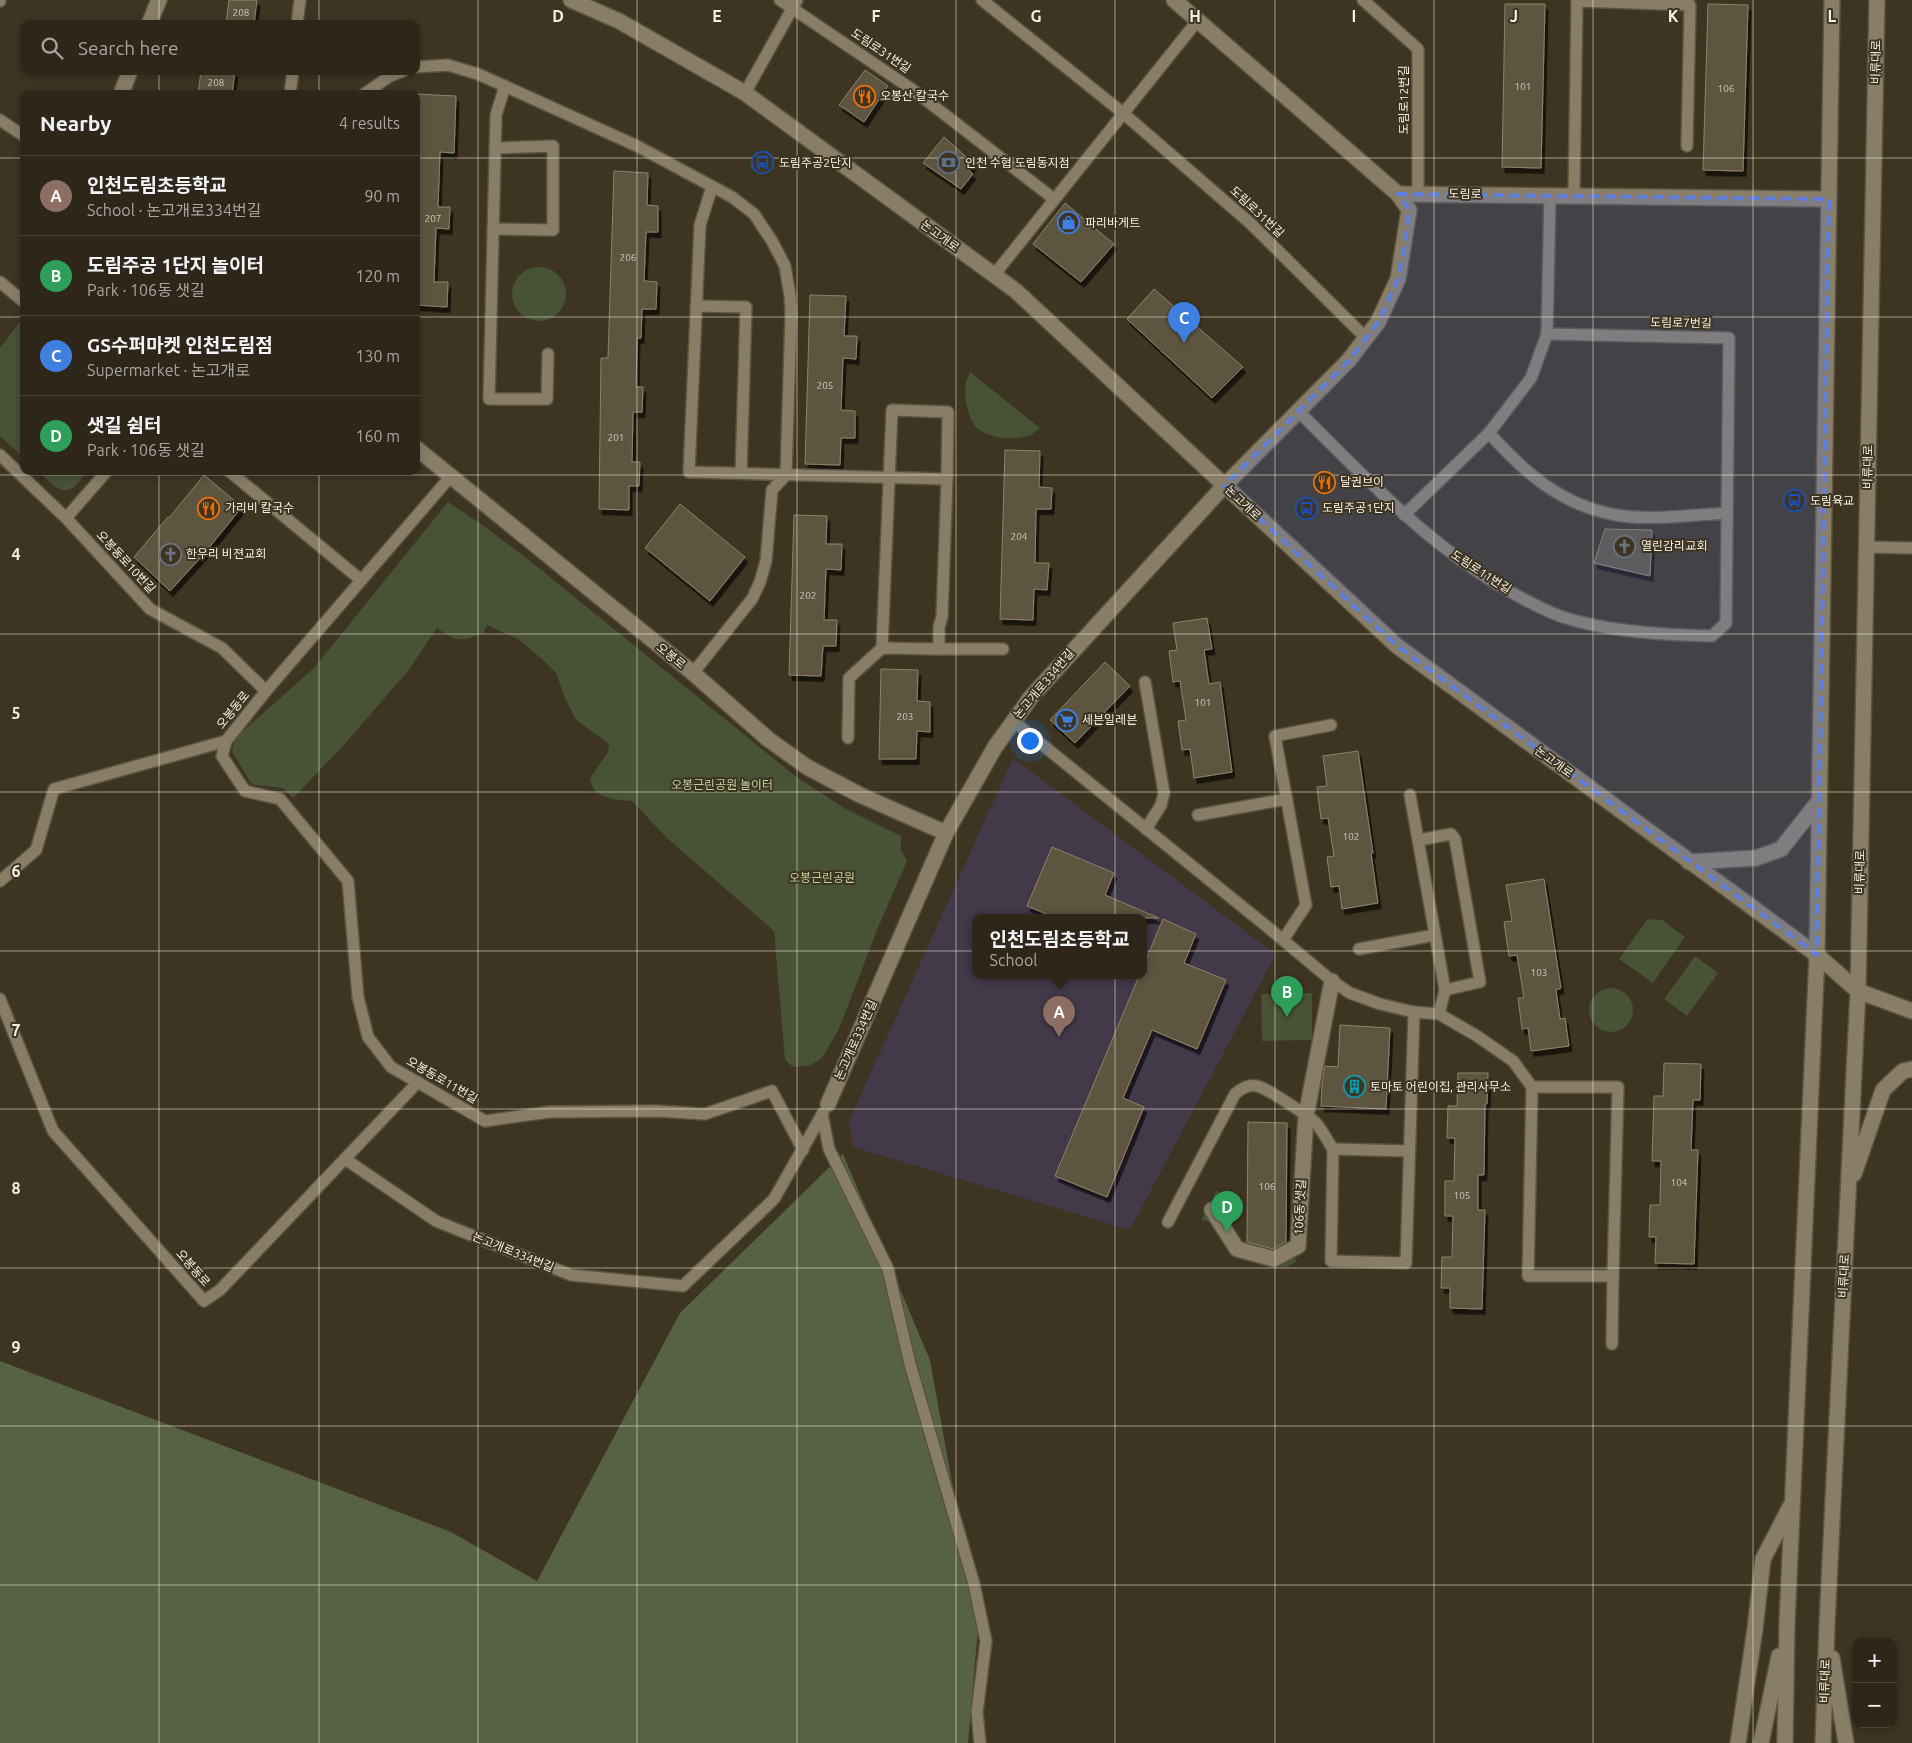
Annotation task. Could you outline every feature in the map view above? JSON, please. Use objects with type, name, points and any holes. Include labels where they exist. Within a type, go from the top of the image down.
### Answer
[{"type":"main road","points":[[152,20],[159,0]]},
{"type":"main road","name":"논고개로","points":[[571,0],[619,21],[745,93],[1016,291],[1396,646],[1817,955],[1858,991],[1912,1011]]},
{"type":"main road","points":[[1174,0],[1398,194],[1409,210],[1398,279],[1378,322],[1349,360],[1224,486]]},
{"type":"main road","points":[[1785,1743],[1787,1623],[1817,955],[1832,0]]},
{"type":"main road","name":"비류대로","points":[[1823,1743],[1827,1624],[1858,991],[1877,0]]},
{"type":"main road","points":[[123,90],[128,75]]},
{"type":"main road","name":"도림로","points":[[1398,194],[1829,199]]},
{"type":"main road","name":"오봉로","points":[[420,451],[693,673],[768,739],[807,767],[860,795],[946,833]]},
{"type":"main road","name":"논고개로334번길","points":[[825,1109],[946,833],[995,747],[1031,696],[1224,486]]},
{"type":"main road","points":[[1689,862],[1756,858],[1781,849],[1819,801]]},
{"type":"main road","points":[[1306,1116],[1332,982]]},
{"type":"main road","points":[[1848,1192],[1883,1090],[1903,1072],[1912,1069]]},
{"type":"main road","name":"106동 샛길","points":[[1212,1210],[1236,1248],[1274,1259],[1298,1246],[1306,1116]]},
{"type":"main road","points":[[1738,1743],[1755,1628],[1762,1560],[1792,1504]]},
{"type":"main road","points":[[1760,1743],[1787,1623]]},
{"type":"main road","points":[[1827,1624],[1846,1743]]},
{"type":"lane","points":[[298,20],[300,0]]},
{"type":"lane","name":"도림로31번길","points":[[780,0],[795,4],[913,90],[1054,200]]},
{"type":"lane","name":"도림로31번길","points":[[982,0],[1123,113],[1250,223],[1366,338]]},
{"type":"lane","name":"도림로12번길","points":[[1363,0],[1418,48],[1418,194]]},
{"type":"lane","points":[[1574,196],[1581,35],[1577,0],[1690,5],[1687,146]]},
{"type":"lane","points":[[745,93],[795,4]]},
{"type":"lane","points":[[994,275],[1198,20]]},
{"type":"lane","points":[[420,67],[448,65],[478,74],[637,146],[712,186],[754,214],[772,241],[785,266],[791,312],[786,475],[772,490],[766,561],[760,582],[746,606],[693,673]]},
{"type":"lane","points":[[290,90],[292,75]]},
{"type":"lane","points":[[370,90],[393,75]]},
{"type":"lane","points":[[505,86],[496,115],[488,398],[547,399],[548,354]]},
{"type":"lane","points":[[0,120],[20,133]]},
{"type":"lane","points":[[493,229],[553,230],[554,146],[495,148]]},
{"type":"lane","points":[[712,186],[700,226],[689,472],[946,479]]},
{"type":"lane","points":[[1404,515],[1489,433],[1531,378],[1547,334],[1550,195]]},
{"type":"lane","points":[[0,282],[20,299]]},
{"type":"lane","points":[[696,306],[746,307],[741,473]]},
{"type":"lane","name":"도림로7번길","points":[[1547,334],[1729,338],[1726,623],[1712,636]]},
{"type":"lane","points":[[882,648],[892,410],[948,412],[942,617],[939,627],[939,649]]},
{"type":"lane","name":"도림로11번길","points":[[1298,411],[1404,515],[1491,582],[1565,618],[1617,629],[1659,634],[1712,636]]},
{"type":"lane","points":[[1489,433],[1532,477],[1561,496],[1592,510],[1617,515],[1651,517],[1728,513]]},
{"type":"lane","name":"오봉동로10번길","points":[[0,455],[20,474]]},
{"type":"lane","name":"오봉동로10번길","points":[[21,475],[66,518],[150,609],[222,648],[266,691]]},
{"type":"lane","points":[[66,518],[104,475]]},
{"type":"lane","points":[[234,475],[361,580]]},
{"type":"lane","name":"오봉동로","points":[[0,881],[36,850],[54,789],[226,741],[266,691],[451,476]]},
{"type":"lane","points":[[1866,547],[1912,548]]},
{"type":"lane","points":[[848,738],[849,678],[882,648],[1003,649]]},
{"type":"lane","points":[[1145,682],[1164,793],[1161,805],[1146,829]]},
{"type":"lane","points":[[1013,721],[1332,982],[1358,996],[1380,1004],[1414,1012],[1439,1014],[1477,1036],[1513,1061],[1532,1087],[1528,1276],[1613,1276]]},
{"type":"lane","points":[[1283,940],[1306,905],[1275,736],[1331,725]]},
{"type":"lane","name":"오봉동로11번길","points":[[226,741],[222,756],[245,791],[280,799],[348,881],[358,997],[368,1037],[391,1067],[485,1121],[548,1112],[657,1111],[705,1114],[772,1091],[803,1150]]},
{"type":"lane","points":[[1410,795],[1445,990],[1439,1014]]},
{"type":"lane","points":[[1198,814],[1287,799]]},
{"type":"lane","points":[[1419,840],[1451,834],[1455,839],[1480,982],[1445,990]]},
{"type":"lane","points":[[1359,949],[1435,935]]},
{"type":"lane","name":"오봉동로","points":[[0,999],[53,1131],[204,1301],[220,1290],[418,1082]]},
{"type":"lane","points":[[1168,1222],[1235,1094],[1248,1086],[1259,1086],[1316,1123],[1333,1148],[1331,1261],[1406,1263],[1414,1012]]},
{"type":"lane","points":[[1532,1087],[1618,1087],[1612,1344]]},
{"type":"lane","points":[[825,1109],[829,1149],[888,1268],[910,1364],[974,1584],[986,1641],[977,1712],[980,1743]]},
{"type":"lane","name":"논고개로334번길","points":[[345,1159],[436,1221],[571,1275],[683,1286],[774,1199],[825,1109]]},
{"type":"lane","points":[[1333,1148],[1409,1151]]},
{"type":"highlighted area","points":[[1398,194],[1829,199],[1817,955],[1397,646],[1224,486],[1349,360],[1378,322],[1398,279],[1405,244],[1409,210]]},
{"type":"shaded area","points":[[1013,758],[1276,954],[1130,1230],[853,1147],[849,1121]]},
{"type":"green space","points":[[539,267],[549,269],[558,275],[564,284],[566,294],[564,304],[558,313],[549,319],[539,321],[529,319],[520,313],[514,304],[512,294],[514,284],[520,275],[529,269]]},
{"type":"green space","points":[[20,323],[20,454],[0,436],[0,348]]},
{"type":"green space","points":[[970,372],[1040,428],[1025,437],[1003,438],[989,435],[977,428],[971,419],[966,400],[965,388]]},
{"type":"green space","points":[[42,475],[84,475],[69,490],[63,490],[52,484]]},
{"type":"green space","name":"오봉근린공원","points":[[448,502],[529,560],[794,775],[844,808],[901,836],[901,850],[907,861],[877,930],[839,1029],[822,1058],[809,1066],[793,1067],[785,1060],[774,931],[668,839],[632,801],[607,797],[594,789],[590,778],[608,752],[609,744],[576,720],[556,673],[518,639],[487,625],[484,632],[464,639],[450,636],[437,628],[408,671],[342,747],[293,798],[283,788],[255,785],[250,782],[232,751],[235,738],[314,668]]},
{"type":"green space","points":[[1647,920],[1662,920],[1685,937],[1653,983],[1619,959]]},
{"type":"green space","points":[[1695,956],[1718,973],[1687,1016],[1664,999]]},
{"type":"green space","points":[[1611,988],[1623,992],[1629,998],[1633,1010],[1629,1022],[1623,1028],[1611,1032],[1599,1028],[1593,1022],[1589,1010],[1593,998],[1599,992]]},
{"type":"green space","points":[[1312,993],[1312,1040],[1262,1041],[1261,994]]},
{"type":"green space","points":[[843,1154],[930,1360],[978,1628],[968,1743],[0,1743],[0,1361],[451,1532],[537,1581],[680,1313]]},
{"type":"green space","points":[[1217,1190],[1226,1202],[1228,1225],[1237,1245],[1264,1254],[1288,1249],[1288,1242],[1293,1240],[1296,1262],[1285,1268],[1234,1254],[1214,1222],[1201,1220]]},
{"type":"building","points":[[229,0],[257,0],[254,20],[226,20]]},
{"type":"building","points":[[1505,4],[1545,4],[1541,168],[1502,167]]},
{"type":"building","points":[[1708,4],[1748,5],[1743,171],[1703,170]]},
{"type":"building","name":"오봉산 칼국수","points":[[865,70],[888,86],[864,122],[839,105]]},
{"type":"building","points":[[200,75],[234,75],[233,90],[199,90]]},
{"type":"building","points":[[420,94],[456,96],[454,153],[440,152],[438,207],[450,207],[449,229],[436,228],[434,282],[448,282],[447,307],[420,305]]},
{"type":"building","name":"인천 수협 도림동지점","points":[[944,137],[974,164],[969,170],[973,174],[961,189],[923,163]]},
{"type":"building","points":[[614,171],[648,173],[647,205],[658,206],[658,232],[646,232],[644,281],[657,282],[656,309],[642,309],[641,338],[637,338],[636,387],[643,387],[642,412],[633,412],[632,462],[640,462],[639,486],[629,486],[629,510],[599,509],[601,358],[608,358]]},
{"type":"building","name":"파리바게트","points":[[1065,203],[1114,244],[1081,282],[1033,244]]},
{"type":"building","points":[[1154,289],[1243,367],[1212,398],[1127,319]]},
{"type":"building","points":[[810,295],[846,296],[844,336],[857,336],[856,359],[843,358],[841,410],[855,411],[855,438],[841,438],[840,465],[805,464]]},
{"type":"building","points":[[1005,450],[1040,451],[1039,487],[1052,488],[1051,509],[1036,509],[1035,563],[1049,563],[1047,590],[1034,589],[1033,620],[1000,619]]},
{"type":"building","points":[[204,475],[242,507],[203,555],[170,591],[134,557]]},
{"type":"building","points":[[680,504],[745,557],[710,601],[645,548]]},
{"type":"building","points":[[794,515],[827,516],[826,544],[842,544],[841,570],[826,569],[824,620],[837,620],[836,646],[823,646],[821,676],[789,675]]},
{"type":"building","name":"열린감리교회","points":[[1605,529],[1652,530],[1650,576],[1594,563]]},
{"type":"building","points":[[1207,618],[1212,649],[1204,650],[1209,684],[1220,682],[1232,772],[1194,778],[1190,749],[1182,750],[1178,721],[1186,720],[1180,681],[1173,682],[1169,651],[1177,650],[1173,623]]},
{"type":"building","points":[[1105,662],[1130,686],[1075,743],[1050,720]]},
{"type":"building","points":[[881,669],[918,670],[917,701],[930,702],[930,732],[917,731],[916,759],[879,759]]},
{"type":"building","points":[[1358,751],[1373,853],[1371,853],[1378,903],[1342,909],[1339,886],[1331,887],[1327,857],[1334,856],[1328,818],[1321,819],[1317,787],[1327,786],[1323,756]]},
{"type":"building","points":[[1052,847],[1114,873],[1105,895],[1159,918],[1147,918],[1147,914],[1046,914],[1027,906]]},
{"type":"building","points":[[1544,879],[1561,988],[1556,990],[1560,1019],[1565,1018],[1569,1046],[1531,1051],[1528,1028],[1522,1029],[1518,998],[1524,998],[1517,955],[1509,956],[1504,922],[1512,921],[1506,885]]},
{"type":"building","points":[[1163,919],[1196,934],[1184,963],[1226,980],[1197,1049],[1152,1030],[1123,1098],[1144,1107],[1107,1197],[1055,1176],[1138,979],[1147,979],[1147,957]]},
{"type":"building","name":"토마토 어린이집, 관리사무소","points":[[1340,1025],[1390,1028],[1386,1109],[1321,1106],[1325,1066],[1338,1067]]},
{"type":"building","points":[[1664,1063],[1701,1064],[1700,1100],[1693,1100],[1691,1150],[1698,1150],[1694,1264],[1655,1263],[1656,1237],[1649,1237],[1650,1205],[1660,1205],[1661,1161],[1652,1161],[1654,1096],[1663,1096]]},
{"type":"building","points":[[1458,1073],[1488,1073],[1487,1104],[1485,1104],[1484,1175],[1478,1175],[1478,1210],[1485,1210],[1482,1309],[1450,1308],[1450,1288],[1441,1288],[1442,1257],[1452,1257],[1453,1216],[1445,1216],[1445,1181],[1454,1181],[1455,1138],[1447,1138],[1448,1106],[1457,1106]]},
{"type":"building","points":[[1248,1122],[1287,1123],[1286,1242],[1273,1249],[1247,1242]]},
{"type":"place","name":"오봉산 칼국수","points":[[864,96]]},
{"type":"place","name":"도림주공2단지","points":[[763,163]]},
{"type":"place","name":"인천 수협 도림동지점","points":[[949,163]]},
{"type":"place","name":"파리바게트","points":[[1069,223]]},
{"type":"place","name":"GS수퍼마켓 인천도림점","points":[[1184,343]]},
{"type":"place","name":"달권브이","points":[[1324,482]]},
{"type":"place","name":"도림육교","points":[[1794,501]]},
{"type":"place","name":"가리비 칼국수","points":[[209,508]]},
{"type":"place","name":"도림주공1단지","points":[[1306,508]]},
{"type":"place","name":"열린감리교회","points":[[1625,546]]},
{"type":"place","name":"한우리 비젼교회","points":[[170,554]]},
{"type":"place","name":"세븐일레븐","points":[[1066,720]]},
{"type":"place","name":"도림주공 1단지 놀이터","points":[[1287,1017]]},
{"type":"place","name":"인천도림초등학교","points":[[1059,1037]]},
{"type":"place","name":"토마토 어린이집, 관리사무소","points":[[1354,1087]]},
{"type":"place","name":"샛길 쉼터","points":[[1227,1232]]},
{"type":"park label","name":"오봉근린공원 놀이터","points":[[722,785]]}]
